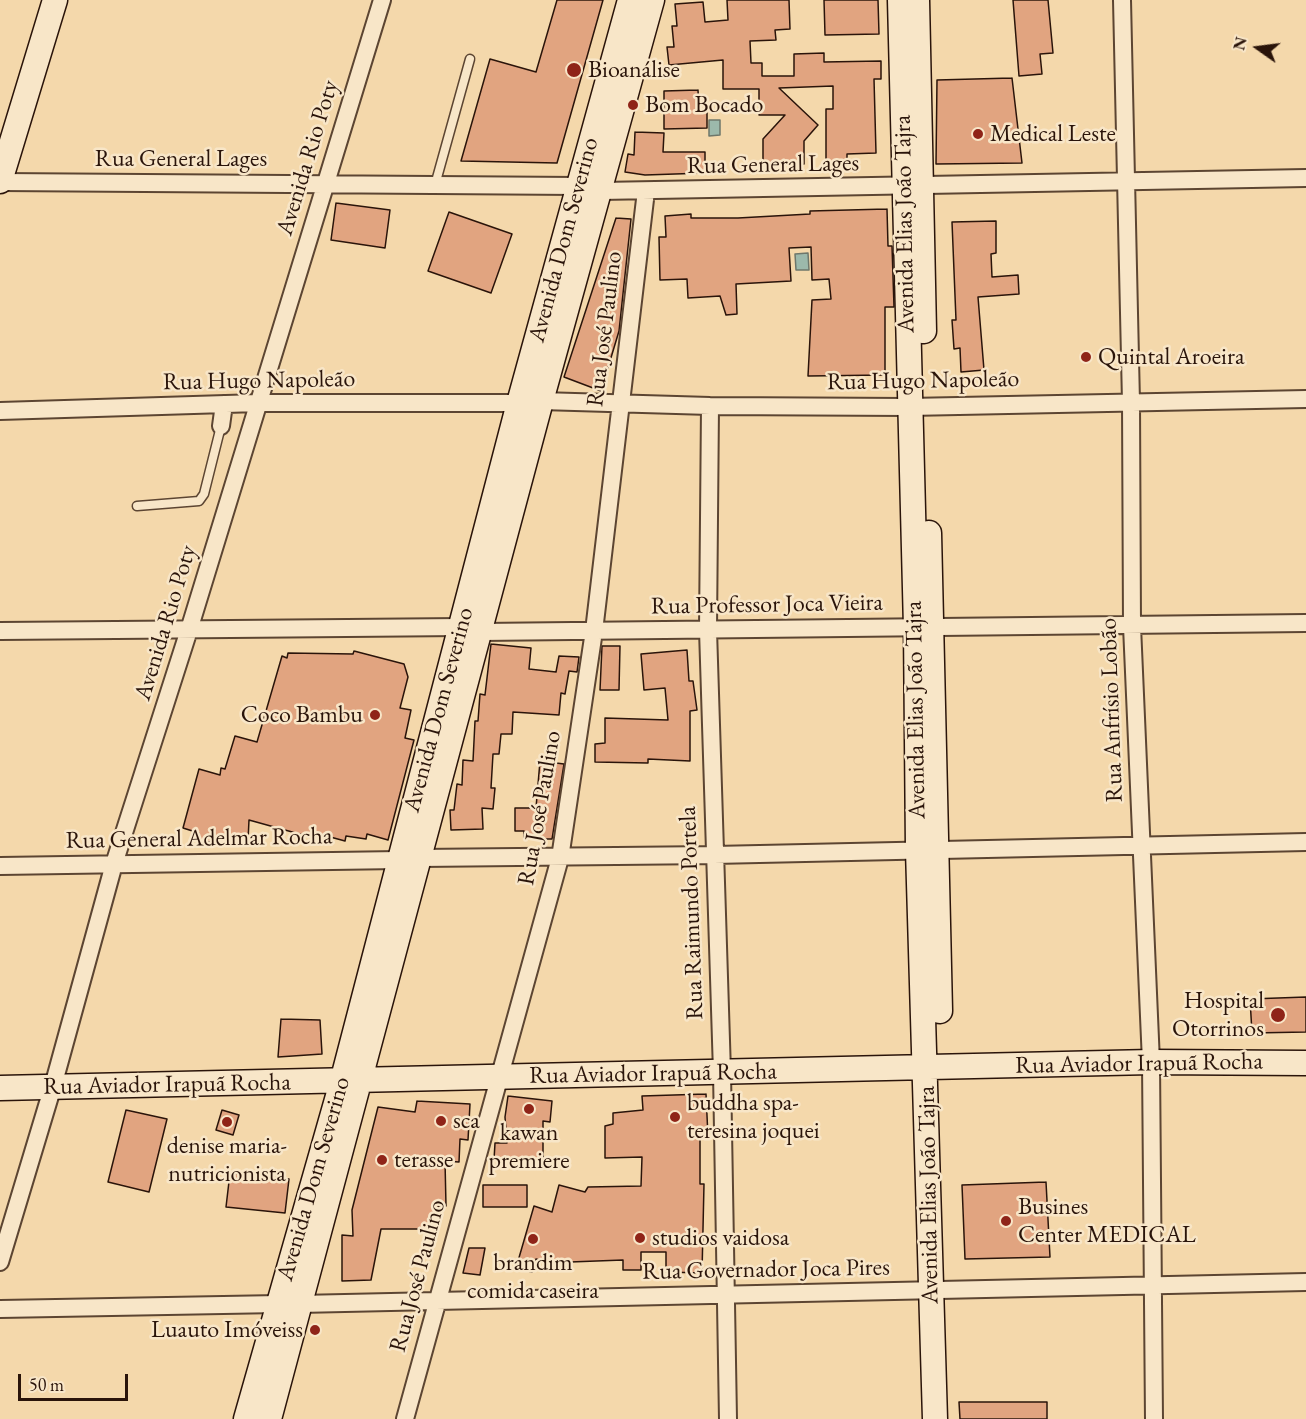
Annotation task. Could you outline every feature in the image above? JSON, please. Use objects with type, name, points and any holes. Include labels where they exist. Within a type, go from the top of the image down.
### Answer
[{"type":"street","points":[[0,181],[55,0]]},
{"type":"street","name":"Avenida Rio Poty","points":[[0,1262],[53,1086],[114,864],[189,630],[382,0]]},
{"type":"street","name":"Avenida Dom Severino","points":[[246,1419],[289,1304],[351,1082],[472,630],[530,402],[578,186],[630,0]]},
{"type":"street","name":"Avenida Dom Severino","points":[[530,402],[601,191],[652,0]]},
{"type":"street","name":"Avenida Elias João Tajra","points":[[900,0],[913,186]]},
{"type":"street","name":"Avenida Elias João Tajra","points":[[917,0],[913,186],[938,1292],[935,1419]]},
{"type":"street","name":"Rua Anfrísio Lobão","points":[[1122,0],[1131,402],[1132,626],[1151,1062],[1154,1419]]},
{"type":"street","name":"Rua General Lages","points":[[601,191],[1306,178]]},
{"type":"street","name":"Rua General Lages","points":[[0,181],[578,186]]},
{"type":"street","name":"Rua José Paulino","points":[[405,1419],[497,1077],[560,858],[594,631],[646,191]]},
{"type":"street","name":"Rua Hugo Napoleão","points":[[0,411],[258,403],[530,402],[917,407],[1306,399]]},
{"type":"street","points":[[221,426],[224,404]]},
{"type":"street","name":"Rua Raimundo Portela","points":[[710,406],[708,630],[722,1072],[728,1419]]},
{"type":"street","name":"Rua Professor Joca Vieira","points":[[0,631],[594,631],[1306,623]]},
{"type":"street","name":"Rua General Adelmar Rocha","points":[[0,866],[560,858],[1306,842]]},
{"type":"street","name":"Rua Aviador Irapuã Rocha","points":[[0,1088],[351,1082],[1151,1062],[1306,1063]]},
{"type":"street","name":"Rua Governador Joca Pires","points":[[0,1309],[726,1293],[938,1292],[1306,1282]]},
{"type":"street","name":"Avenida Elias João Tajra","points":[[938,1292],[948,1419]]},
{"type":"street","name":"Avenida Dom Severino","points":[[269,1419],[289,1304]]},
{"type":"lane","points":[[435,185],[470,59]]},
{"type":"lane","points":[[137,506],[199,501],[204,494],[221,426]]},
{"type":"shaded area","points":[[709,120],[720,120],[720,135],[709,136]]},
{"type":"shaded area","points":[[808,253],[809,270],[796,270],[795,254]]},
{"type":"building","points":[[557,0],[603,0],[557,163],[461,161],[490,59],[536,72]]},
{"type":"building","points":[[727,0],[789,0],[790,29],[775,30],[776,40],[750,41],[751,63],[762,63],[762,76],[794,76],[794,54],[824,53],[824,62],[881,61],[881,79],[874,79],[876,153],[847,154],[847,162],[826,163],[826,109],[833,109],[833,86],[779,88],[818,125],[804,141],[804,164],[763,166],[763,139],[785,115],[759,115],[759,89],[723,89],[723,60],[669,65],[667,47],[674,47],[672,26],[677,26],[675,4],[703,2],[705,22],[728,20]]},
{"type":"building","points":[[824,0],[878,0],[879,34],[825,35]]},
{"type":"building","points":[[1013,0],[1048,0],[1053,53],[1040,54],[1042,74],[1019,76]]},
{"type":"building","name":"Medical Leste","points":[[1012,78],[1022,163],[936,164],[937,80]]},
{"type":"building","points":[[698,90],[699,111],[707,111],[707,128],[664,129],[664,91]]},
{"type":"building","points":[[635,132],[664,133],[663,152],[705,152],[705,173],[645,175],[625,172],[628,154],[634,155]]},
{"type":"building","points":[[336,203],[390,210],[385,248],[331,240]]},
{"type":"building","points":[[887,209],[888,246],[892,246],[894,307],[885,307],[885,375],[808,376],[812,300],[831,299],[829,279],[812,280],[811,247],[789,248],[791,281],[736,284],[737,314],[726,315],[720,296],[688,298],[687,279],[660,280],[659,237],[666,237],[665,216],[691,214],[691,218],[738,218],[810,214],[810,211]]},
{"type":"building","points":[[449,212],[512,234],[491,293],[428,271]]},
{"type":"building","points":[[616,218],[631,219],[619,331],[601,391],[564,377]]},
{"type":"building","points":[[996,221],[996,253],[991,254],[992,277],[1018,275],[1019,294],[978,297],[984,370],[961,372],[960,348],[954,349],[952,320],[956,320],[952,222]]},
{"type":"building","points":[[491,644],[531,648],[529,669],[556,672],[559,656],[579,657],[577,672],[569,671],[565,694],[561,693],[559,715],[513,712],[512,734],[501,734],[499,754],[493,754],[491,788],[495,788],[493,809],[482,808],[483,829],[451,830],[450,810],[454,810],[457,784],[462,785],[463,760],[473,761],[475,721],[478,721],[480,694],[485,695]]},
{"type":"building","points":[[602,646],[620,646],[619,690],[600,690]]},
{"type":"building","points":[[687,650],[689,681],[693,681],[697,710],[690,711],[690,761],[648,759],[648,763],[595,762],[595,744],[605,743],[605,718],[668,720],[665,688],[644,690],[641,654]]},
{"type":"building","points":[[354,651],[404,664],[408,677],[400,708],[411,710],[405,738],[414,740],[388,840],[367,834],[366,839],[346,836],[345,841],[323,835],[321,840],[249,820],[248,841],[199,842],[199,833],[183,828],[199,769],[220,775],[221,768],[225,769],[235,736],[257,742],[282,656],[287,658],[288,653],[353,654]]},
{"type":"building","points":[[540,761],[564,764],[552,839],[524,839],[524,831],[515,831],[515,808],[536,808]]},
{"type":"building","name":"Hospital Otorrinos","points":[[1306,997],[1306,1032],[1252,1033],[1250,999]]},
{"type":"building","points":[[281,1019],[320,1020],[322,1054],[278,1057]]},
{"type":"building","points":[[706,1094],[708,1137],[700,1137],[700,1184],[704,1184],[702,1273],[666,1272],[666,1252],[641,1252],[641,1270],[623,1270],[623,1260],[570,1262],[568,1268],[536,1259],[532,1272],[516,1268],[534,1206],[552,1212],[559,1185],[585,1192],[588,1187],[641,1186],[642,1157],[605,1158],[605,1126],[613,1124],[613,1113],[643,1110],[642,1096]]},
{"type":"building","points":[[508,1096],[552,1101],[550,1122],[543,1121],[543,1161],[494,1160],[495,1143],[507,1143],[505,1117]]},
{"type":"building","points":[[417,1101],[470,1104],[468,1140],[460,1139],[459,1162],[445,1161],[446,1206],[438,1206],[438,1229],[381,1229],[371,1280],[342,1281],[342,1235],[353,1236],[352,1210],[378,1107],[415,1112]]},
{"type":"building","points":[[126,1110],[167,1119],[149,1192],[108,1182]]},
{"type":"building","name":"denise maria- nutricionista","points":[[222,1110],[239,1115],[233,1135],[216,1130]]},
{"type":"building","points":[[230,1173],[289,1179],[285,1213],[226,1207]]},
{"type":"building","name":"Busines Center MEDICAL","points":[[1046,1182],[1050,1257],[965,1259],[962,1185]]},
{"type":"building","points":[[483,1185],[527,1185],[527,1207],[483,1207]]},
{"type":"building","points":[[469,1248],[485,1248],[480,1275],[463,1273]]},
{"type":"building","points":[[959,1402],[1047,1402],[1047,1419],[960,1419]]},
{"type":"place","name":"Bioanálise","points":[[574,70]]},
{"type":"place","name":"Bom Bocado","points":[[633,105]]},
{"type":"place","name":"Medical Leste","points":[[978,134]]},
{"type":"place","name":"Quintal Aroeira","points":[[1086,357]]},
{"type":"place","name":"Coco Bambu","points":[[375,715]]},
{"type":"place","name":"Hospital Otorrinos","points":[[1278,1015]]},
{"type":"place","name":"kawan premiere","points":[[529,1109]]},
{"type":"place","name":"buddha spa- teresina joquei","points":[[675,1117]]},
{"type":"place","name":"sca","points":[[441,1121]]},
{"type":"place","name":"denise maria- nutricionista","points":[[227,1122]]},
{"type":"place","name":"terasse","points":[[382,1160]]},
{"type":"place","name":"Busines Center MEDICAL","points":[[1006,1221]]},
{"type":"place","name":"studios vaidosa","points":[[640,1238]]},
{"type":"place","name":"brandim comida caseira","points":[[533,1239]]},
{"type":"place","name":"Luauto Imóveiss","points":[[315,1330]]}]
